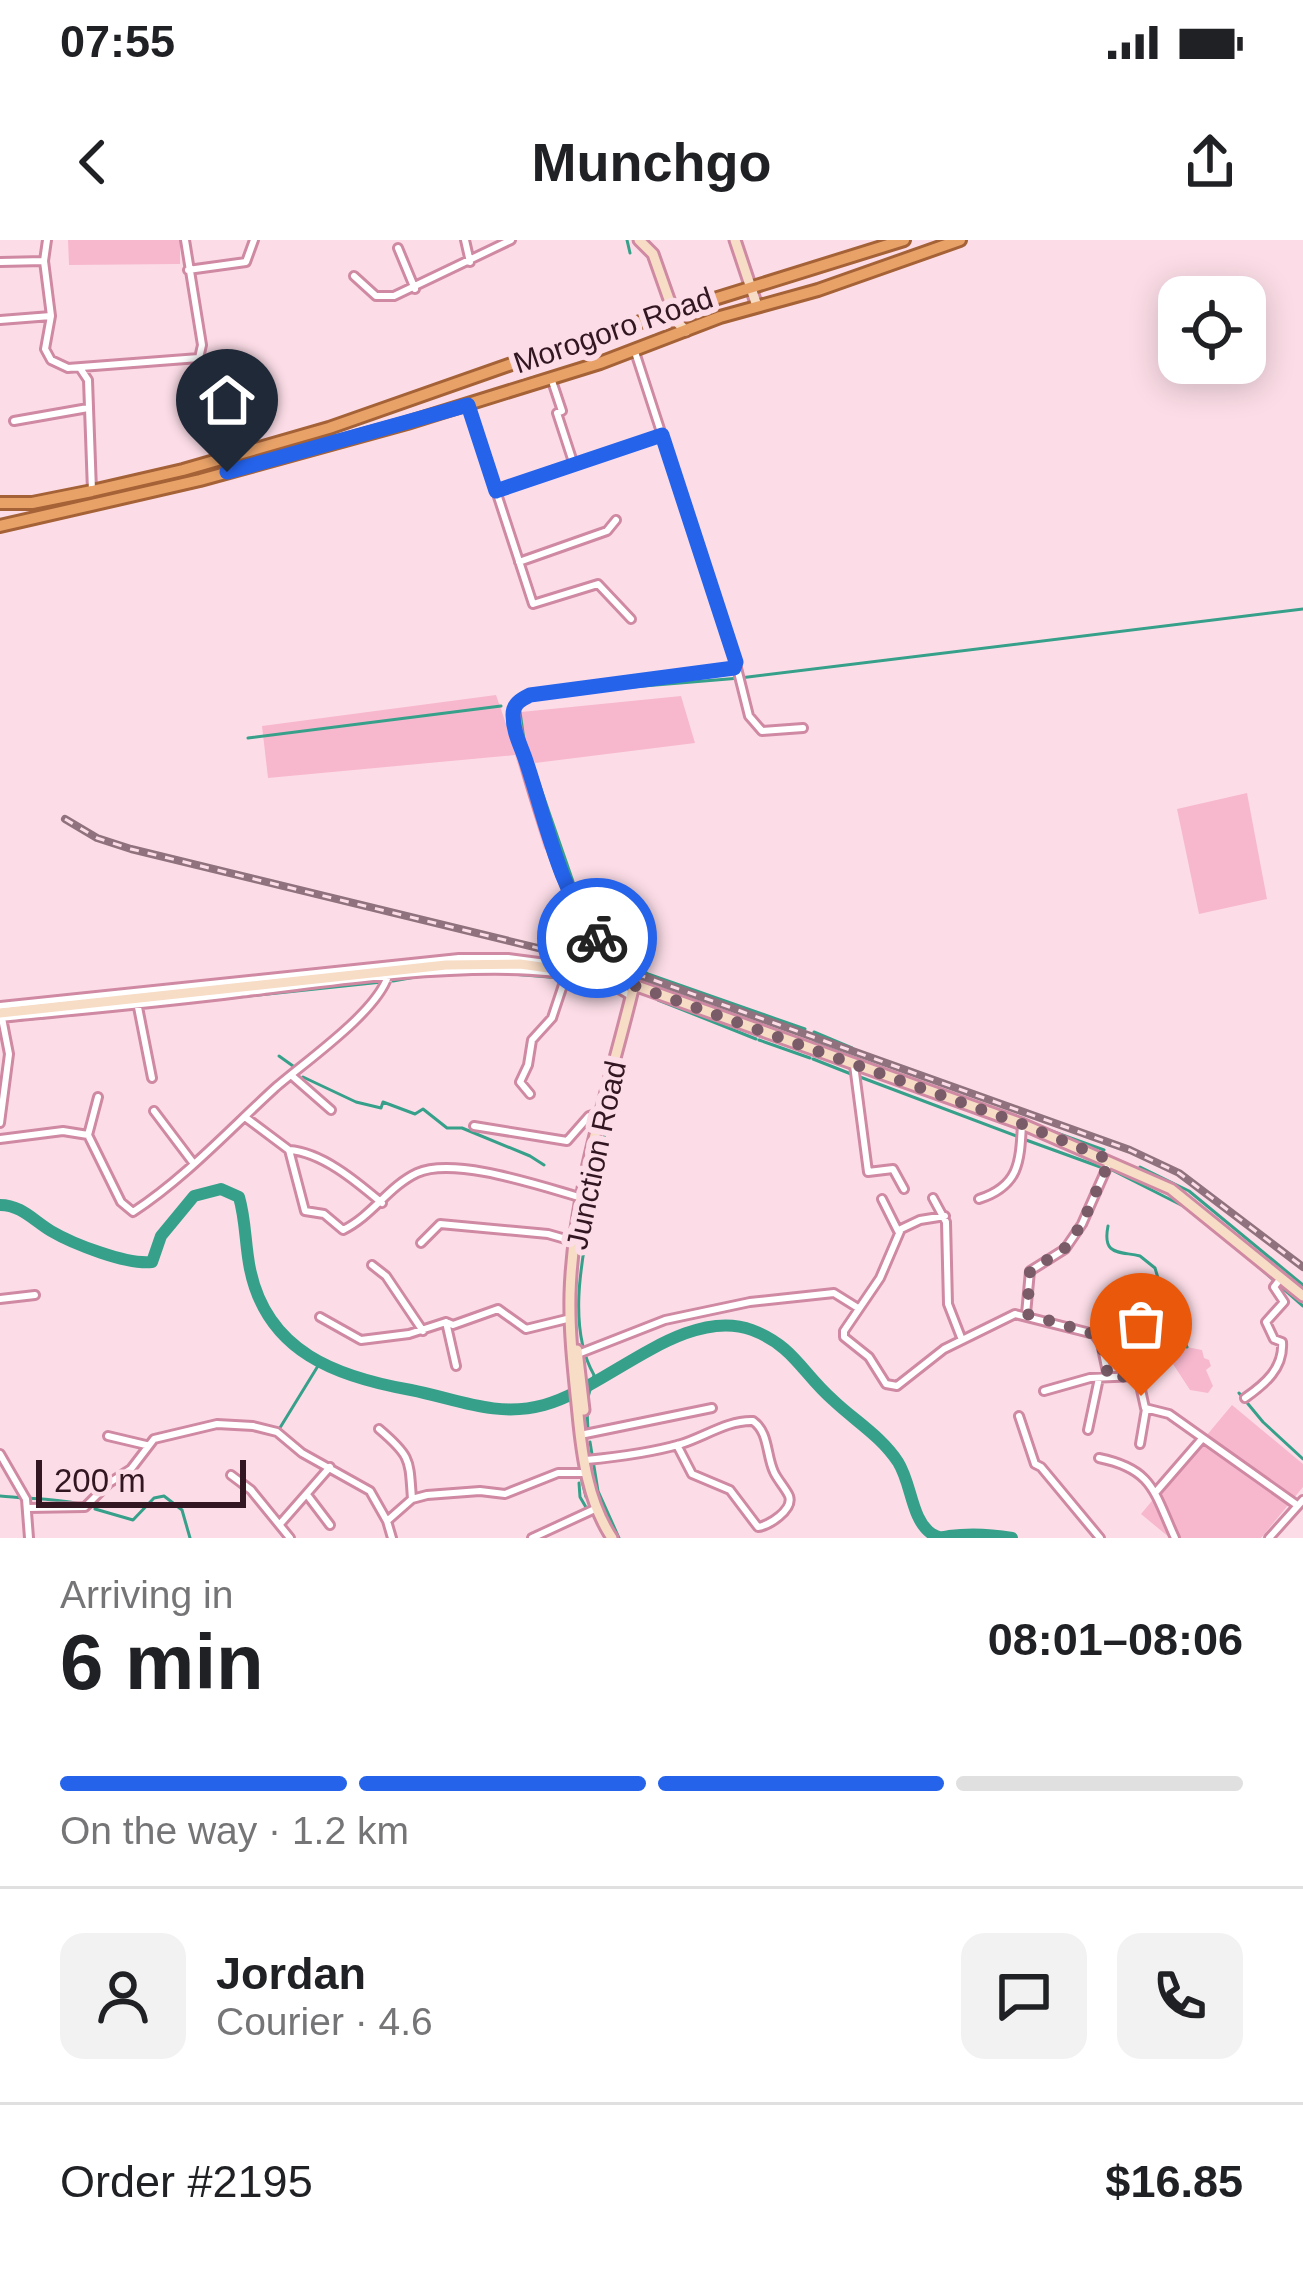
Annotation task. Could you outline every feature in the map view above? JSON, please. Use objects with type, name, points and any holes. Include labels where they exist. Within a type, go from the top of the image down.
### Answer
[{"type":"highway","name":"Morogoro Road","points":[[0,503],[32,503],[92,491],[329,428],[472,376],[904,240]]},
{"type":"highway","name":"Morogoro Road","points":[[0,526],[200,479],[468,405],[960,240]]},
{"type":"main road","points":[[638,240],[652,252],[686,331]]},
{"type":"main road","points":[[652,252],[656,240]]},
{"type":"main road","points":[[735,240],[757,306]]},
{"type":"main road","points":[[1,1014],[504,964],[628,984],[1022,1124],[1110,1160],[1171,1189],[1303,1296]]},
{"type":"main road","name":"Junction Road","points":[[577,1367],[571,1323],[576,1242],[628,984]]},
{"type":"main road","name":"Junction Road","points":[[571,1323],[577,1367]]},
{"type":"main road","points":[[577,1367],[586,1467],[597,1508],[612,1538]]},
{"type":"street","points":[[46,240],[51,316],[44,343],[48,355],[68,368],[199,358],[201,338],[185,240]]},
{"type":"street","points":[[188,270],[246,262],[254,240]]},
{"type":"street","points":[[465,240],[470,262]]},
{"type":"street","points":[[354,277],[379,297],[415,289],[511,240]]},
{"type":"street","points":[[398,248],[415,289]]},
{"type":"street","points":[[0,262],[44,261]]},
{"type":"street","points":[[0,320],[51,316]]},
{"type":"street","points":[[634,349],[755,726],[766,731],[803,728]]},
{"type":"street","points":[[80,368],[88,380],[92,491]]},
{"type":"street","points":[[551,378],[562,411],[556,413],[574,464]]},
{"type":"street","points":[[468,405],[533,604],[598,584],[631,620]]},
{"type":"street","points":[[14,421],[88,408]]},
{"type":"street","points":[[496,491],[662,435]]},
{"type":"street","points":[[519,562],[607,531],[616,520]]},
{"type":"street","points":[[628,984],[577,911],[562,878],[516,738],[514,706],[530,695],[734,668]]},
{"type":"street","points":[[88,1135],[0,1131],[9,1054],[1,1014],[459,958],[508,958],[628,984]]},
{"type":"street","points":[[530,1094],[520,1082],[532,1040],[552,1018],[567,972]]},
{"type":"street","points":[[98,1097],[88,1135],[130,1212],[194,1164],[345,1029],[380,993],[388,974]]},
{"type":"street","points":[[137,1001],[152,1078]]},
{"type":"street","points":[[854,1065],[868,1172],[893,1168],[904,1189]]},
{"type":"street","points":[[291,1075],[331,1110]]},
{"type":"street","points":[[154,1111],[194,1164]]},
{"type":"street","points":[[474,1126],[568,1141],[589,1116],[602,1113]]},
{"type":"street","points":[[245,1117],[289,1150],[333,1166],[382,1203]]},
{"type":"street","points":[[979,1199],[1007,1187],[1014,1176],[1022,1124]]},
{"type":"street","points":[[289,1150],[304,1210],[327,1215],[343,1230],[420,1172],[470,1169],[583,1198]]},
{"type":"street","points":[[1027,1314],[1030,1271],[1064,1249],[1082,1224],[1110,1160]]},
{"type":"street","points":[[933,1198],[945,1216],[948,1304],[962,1340]]},
{"type":"street","points":[[882,1199],[898,1232]]},
{"type":"street","points":[[945,1216],[910,1222],[898,1232],[880,1278],[848,1321],[844,1337],[869,1357],[889,1387],[994,1321],[1027,1314],[1098,1336],[1104,1378],[1088,1430]]},
{"type":"street","points":[[421,1243],[440,1224],[548,1234],[576,1242]]},
{"type":"street","points":[[372,1265],[386,1276],[423,1331]]},
{"type":"street","points":[[1245,1398],[1269,1378],[1282,1357],[1282,1342],[1274,1339],[1266,1323],[1284,1302],[1274,1287],[1281,1278]]},
{"type":"street","points":[[578,1354],[649,1325],[750,1302],[834,1293],[858,1308]]},
{"type":"street","points":[[0,1298],[35,1295]]},
{"type":"street","points":[[320,1317],[361,1340],[423,1331],[446,1322],[453,1325],[500,1308],[524,1328],[571,1323]]},
{"type":"street","points":[[446,1322],[456,1366]]},
{"type":"street","points":[[1044,1391],[1104,1378],[1140,1378],[1142,1405],[1147,1409],[1169,1414],[1300,1503],[1269,1538]]},
{"type":"street","points":[[584,1440],[712,1408]]},
{"type":"street","points":[[1140,1444],[1147,1409]]},
{"type":"street","points":[[1019,1416],[1034,1464],[1042,1467],[1100,1538]]},
{"type":"street","points":[[387,1521],[412,1499],[456,1492],[505,1494],[558,1473],[677,1445],[741,1420],[759,1425],[775,1475],[790,1499],[762,1528],[760,1538]]},
{"type":"street","points":[[27,1508],[85,1507],[134,1466],[154,1439],[206,1426],[253,1426],[277,1432],[302,1453],[370,1491],[392,1538]]},
{"type":"street","points":[[379,1429],[402,1447],[411,1463],[412,1499]]},
{"type":"street","points":[[107,1436],[146,1445]]},
{"type":"street","points":[[1155,1493],[1201,1440]]},
{"type":"street","points":[[677,1445],[692,1474],[730,1490],[762,1528]]},
{"type":"street","points":[[0,1454],[27,1508],[29,1538]]},
{"type":"street","points":[[1099,1458],[1135,1468],[1155,1493],[1175,1538]]},
{"type":"street","points":[[280,1524],[330,1467]]},
{"type":"street","points":[[231,1475],[244,1483],[290,1538]]},
{"type":"street","points":[[308,1496],[330,1526]]},
{"type":"street","points":[[532,1538],[597,1508]]},
{"type":"shaded area","points":[[68,240],[180,240],[180,264],[69,265]]},
{"type":"shaded area","points":[[496,695],[549,847],[544,849],[515,755],[268,778],[262,726]]},
{"type":"shaded area","points":[[681,696],[695,743],[535,763],[524,741],[521,712]]},
{"type":"shaded area","points":[[1247,793],[1267,899],[1199,914],[1177,809]]},
{"type":"shaded area","points":[[1187,1347],[1202,1350],[1209,1360],[1211,1366],[1206,1370],[1213,1386],[1208,1393],[1190,1390],[1173,1364]]},
{"type":"shaded area","points":[[1232,1405],[1303,1464],[1303,1487],[1261,1538],[1170,1538],[1141,1514]]},
{"type":"waterway","points":[[627,240],[630,253]]},
{"type":"waterway","points":[[584,691],[740,678],[1303,609]]},
{"type":"waterway","points":[[519,705],[524,740],[579,899],[618,953],[648,974],[805,1029]]},
{"type":"waterway","points":[[248,738],[501,706]]},
{"type":"waterway","points":[[430,975],[493,973]]},
{"type":"waterway","points":[[498,973],[562,978]]},
{"type":"waterway","points":[[393,981],[421,976]]},
{"type":"waterway","points":[[571,979],[598,985]]},
{"type":"waterway","points":[[638,980],[800,1039]]},
{"type":"waterway","points":[[145,1007],[382,982]]},
{"type":"waterway","points":[[658,1000],[756,1039]]},
{"type":"waterway","points":[[7,1021],[52,1017]]},
{"type":"waterway","points":[[814,1032],[852,1048]]},
{"type":"waterway","points":[[759,1040],[810,1058]]},
{"type":"waterway","points":[[814,1043],[944,1091]]},
{"type":"waterway","points":[[279,1056],[293,1066]]},
{"type":"waterway","points":[[813,1059],[851,1074]]},
{"type":"waterway","points":[[303,1077],[356,1102],[381,1108],[383,1102],[415,1114],[423,1109],[447,1128],[462,1128],[544,1165]]},
{"type":"waterway","points":[[860,1077],[1019,1137]]},
{"type":"waterway","points":[[602,1145],[613,1105]]},
{"type":"waterway","points":[[1032,1124],[1104,1150]]},
{"type":"waterway","points":[[1026,1140],[1103,1168]]},
{"type":"waterway","points":[[592,1205],[600,1155]]},
{"type":"waterway","points":[[1140,1167],[1189,1191],[1303,1285]]},
{"type":"waterway","points":[[1110,1169],[1189,1209]]},
{"type":"waterway","points":[[0,1205],[21,1210],[86,1247],[152,1262],[161,1236],[194,1196],[221,1189],[239,1197],[259,1297],[289,1340],[309,1356],[357,1377],[477,1406],[544,1405],[673,1338],[726,1325],[752,1330],[788,1352],[822,1390],[876,1436],[903,1471],[920,1520],[932,1534],[1012,1538]]},
{"type":"waterway","points":[[587,1401],[594,1375],[581,1338],[579,1296],[590,1215]]},
{"type":"waterway","points":[[1108,1226],[1110,1247],[1140,1256],[1155,1268],[1166,1305],[1187,1347]]},
{"type":"waterway","points":[[1244,1254],[1303,1306]]},
{"type":"waterway","points":[[278,1431],[321,1361]]},
{"type":"waterway","points":[[1239,1393],[1303,1459]]},
{"type":"waterway","points":[[587,1410],[588,1431]]},
{"type":"waterway","points":[[590,1442],[598,1491],[619,1538]]},
{"type":"waterway","points":[[581,1477],[586,1497]]},
{"type":"waterway","points":[[579,1483],[587,1509]]},
{"type":"waterway","points":[[0,1496],[81,1504]]},
{"type":"waterway","points":[[95,1509],[133,1520],[154,1498],[164,1496],[182,1510],[190,1538]]},
{"type":"railway","points":[[65,819],[97,838],[131,849],[620,968],[1130,1150],[1179,1173],[1303,1267]]},
{"type":"way so far","points":[[597,938],[623,973],[624,982],[1110,1160],[1082,1224],[1064,1249],[1030,1271],[1027,1314],[1094,1334],[1100,1339],[1108,1377],[1138,1376],[1141,1396]]},
{"type":"route","points":[[227,472],[468,405],[496,491],[662,435],[736,662],[734,668],[530,695],[518,701],[512,712],[516,738],[562,878],[577,911],[597,938]]}]
